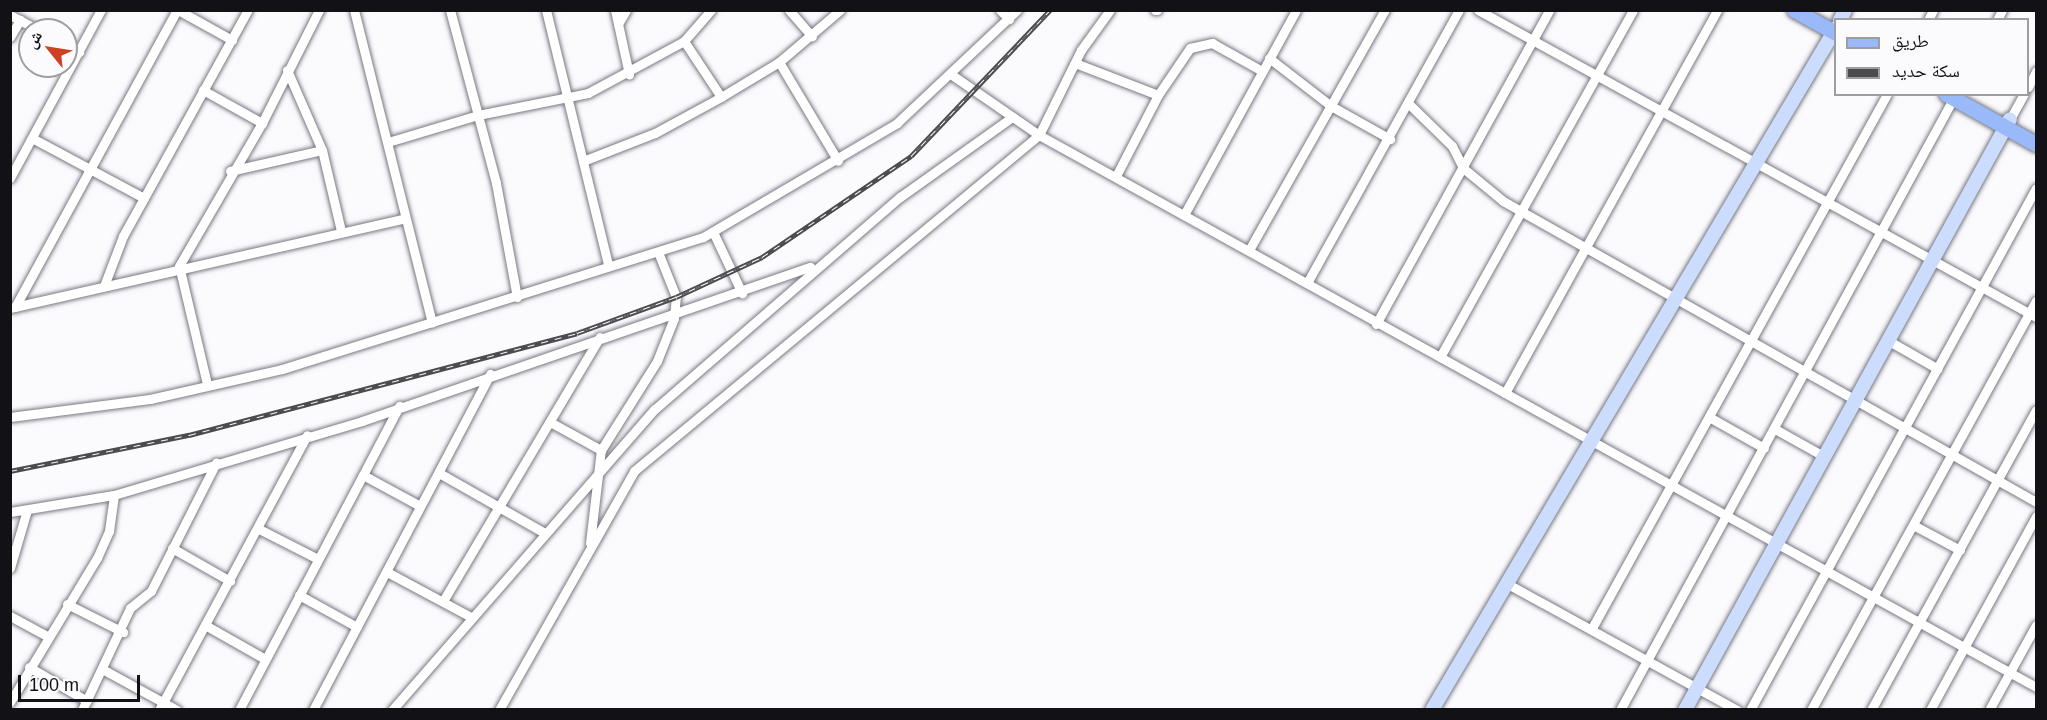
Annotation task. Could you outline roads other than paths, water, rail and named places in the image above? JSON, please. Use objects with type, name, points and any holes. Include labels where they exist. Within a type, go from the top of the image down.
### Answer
[{"type":"main road","points":[[1794,10],[1834,26]]},
{"type":"main road","points":[[1815,10],[1834,25]]},
{"type":"main road","points":[[1955,96],[2008,123],[2037,133]]},
{"type":"main road","points":[[2008,123],[2037,144]]},
{"type":"street","points":[[78,52],[101,10]]},
{"type":"street","points":[[13,308],[178,10],[232,40]]},
{"type":"street","points":[[104,286],[144,198],[248,10]]},
{"type":"street","points":[[207,384],[179,266],[230,171],[262,123],[319,10]]},
{"type":"street","points":[[354,10],[432,322]]},
{"type":"street","points":[[450,10],[478,115],[517,297]]},
{"type":"street","points":[[546,10],[608,265]]},
{"type":"street","points":[[615,10],[629,74]]},
{"type":"street","points":[[618,24],[626,10]]},
{"type":"street","points":[[388,142],[478,115],[568,98],[629,74],[684,41],[711,10]]},
{"type":"street","points":[[789,10],[812,36]]},
{"type":"street","points":[[583,161],[655,133],[721,97],[778,62],[812,36],[840,10]]},
{"type":"street","points":[[1000,10],[1009,19]]},
{"type":"street","points":[[10,417],[150,399],[207,384],[282,369],[517,297],[713,232],[838,161],[897,123],[952,75],[1017,10]]},
{"type":"street","points":[[499,710],[634,471],[659,446],[1039,135],[1075,63],[1110,10]]},
{"type":"street","points":[[1185,213],[1296,10]]},
{"type":"street","points":[[1249,250],[1385,10]]},
{"type":"street","points":[[1307,283],[1390,139],[1459,10]]},
{"type":"street","points":[[1478,10],[1826,204],[1934,259],[2033,315]]},
{"type":"street","points":[[1376,324],[1550,10]]},
{"type":"street","points":[[1440,357],[1633,10]]},
{"type":"street","points":[[1505,393],[1659,111],[1717,10]]},
{"type":"street","points":[[10,37],[18,23]]},
{"type":"street","points":[[1431,710],[1834,30]]},
{"type":"street","points":[[684,41],[721,97]]},
{"type":"street","points":[[1116,176],[1158,95],[1186,52],[1200,43],[1218,45],[1262,70]]},
{"type":"street","points":[[1269,58],[1331,106],[1390,139]]},
{"type":"street","points":[[778,62],[838,161]]},
{"type":"street","points":[[1075,63],[1158,95]]},
{"type":"street","points":[[287,70],[322,150],[341,231]]},
{"type":"street","points":[[2029,85],[2037,72]]},
{"type":"street","points":[[952,75],[1039,135],[1185,213],[1376,324],[1440,357],[2037,687]]},
{"type":"street","points":[[11,176],[64,78]]},
{"type":"street","points":[[202,90],[262,123]]},
{"type":"street","points":[[1592,628],[1886,96]]},
{"type":"street","points":[[1620,710],[1805,375],[1955,96]]},
{"type":"street","points":[[1685,710],[2023,96]]},
{"type":"street","points":[[1408,104],[1452,146],[1462,168],[1521,211],[1587,246],[1750,344],[2037,502]]},
{"type":"street","points":[[392,710],[598,470],[716,352],[818,264],[1012,117]]},
{"type":"street","points":[[32,138],[144,198]]},
{"type":"street","points":[[230,171],[322,150]]},
{"type":"street","points":[[1749,710],[2037,188]]},
{"type":"street","points":[[13,308],[179,266],[405,218]]},
{"type":"street","points":[[713,232],[742,292]]},
{"type":"street","points":[[591,546],[601,450],[657,361],[674,318],[676,297],[658,252]]},
{"type":"street","points":[[10,512],[114,495],[399,406],[600,337],[674,318],[818,264]]},
{"type":"street","points":[[1811,710],[1872,596],[1915,526],[1952,456],[2033,315],[2037,301]]},
{"type":"street","points":[[443,601],[498,504],[552,423],[600,337]]},
{"type":"street","points":[[1888,341],[1938,369]]},
{"type":"street","points":[[313,710],[490,374]]},
{"type":"street","points":[[239,710],[399,406]]},
{"type":"street","points":[[1871,710],[2037,410]]},
{"type":"street","points":[[1709,417],[1764,448]]},
{"type":"street","points":[[552,423],[601,450]]},
{"type":"street","points":[[2027,427],[2037,432]]},
{"type":"street","points":[[1774,429],[1825,457]]},
{"type":"street","points":[[161,706],[261,530],[307,435]]},
{"type":"street","points":[[29,667],[84,705],[123,632],[130,608],[151,591],[216,463]]},
{"type":"street","points":[[439,473],[498,504],[543,532]]},
{"type":"street","points":[[363,475],[420,506]]},
{"type":"street","points":[[10,702],[109,531],[114,495]]},
{"type":"street","points":[[10,568],[27,510]]},
{"type":"street","points":[[1930,710],[2037,516]]},
{"type":"street","points":[[1915,526],[1960,550]]},
{"type":"street","points":[[261,530],[318,558]]},
{"type":"street","points":[[172,548],[230,581]]},
{"type":"street","points":[[387,572],[471,617]]},
{"type":"street","points":[[1506,583],[1698,686],[1737,710]]},
{"type":"street","points":[[299,595],[357,627]]},
{"type":"street","points":[[67,603],[123,632]]},
{"type":"street","points":[[10,616],[47,636]]},
{"type":"street","points":[[205,625],[265,658]]},
{"type":"street","points":[[1989,710],[2037,625]]},
{"type":"street","points":[[104,670],[161,706],[177,710]]},
{"type":"railway","points":[[10,471],[189,435],[577,333],[676,297],[762,257],[911,156],[1050,10]]}]
